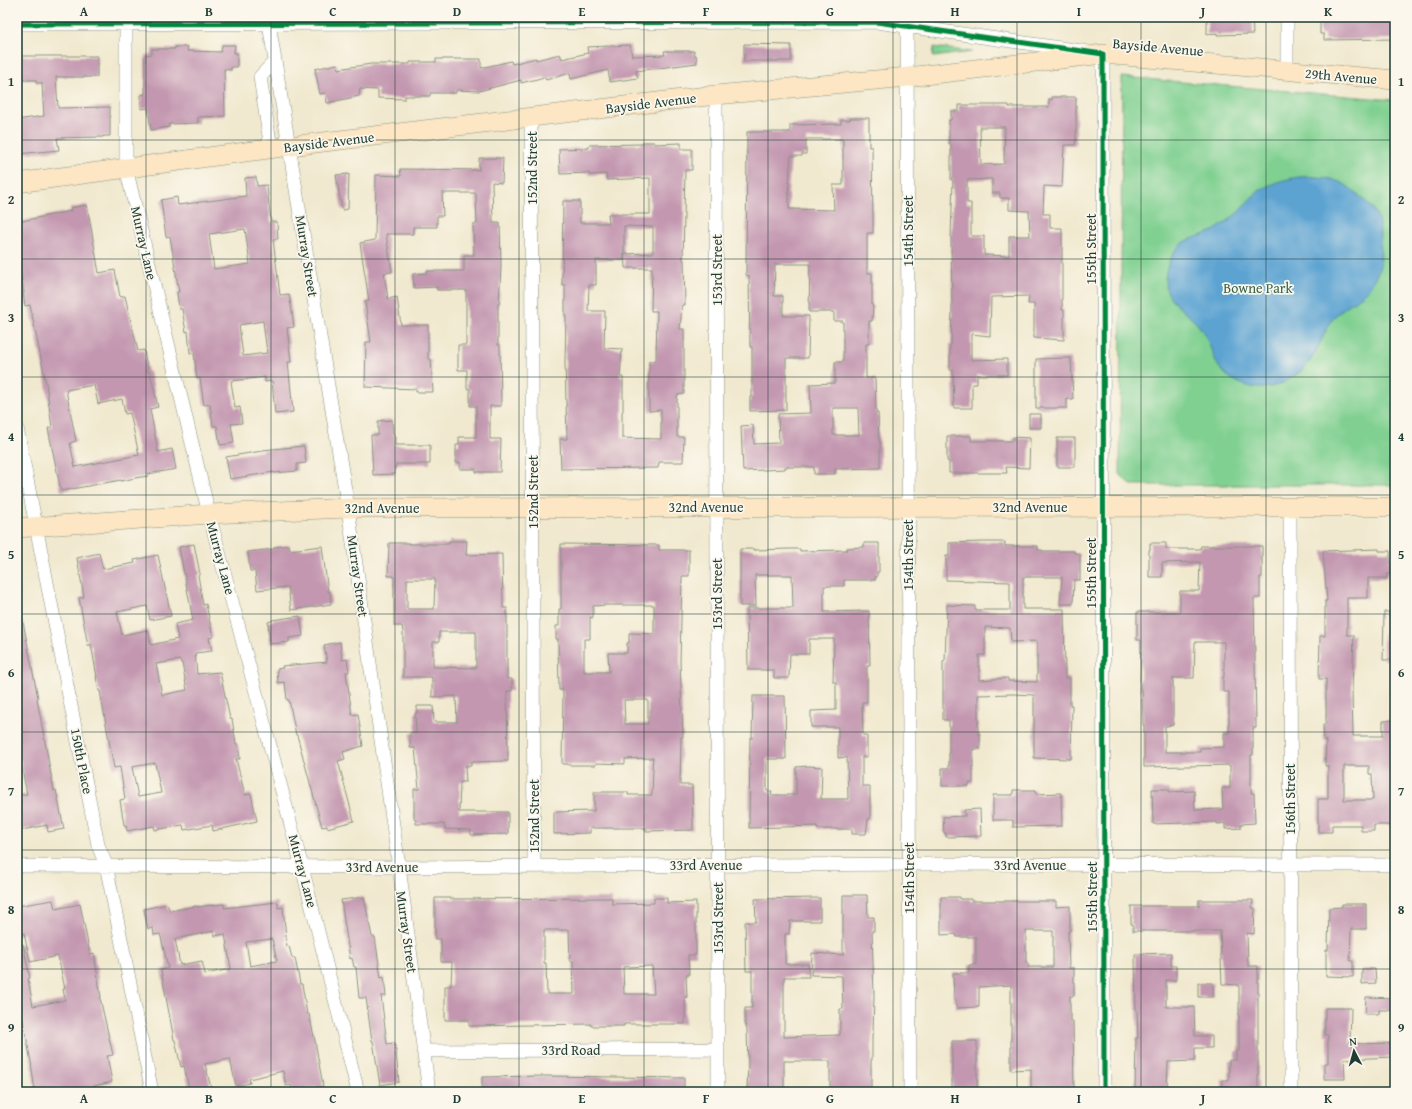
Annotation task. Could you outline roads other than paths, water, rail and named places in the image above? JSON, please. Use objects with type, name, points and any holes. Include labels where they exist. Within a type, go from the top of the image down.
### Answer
[{"type":"street","points":[[1287,17],[1287,71]]},
{"type":"street","points":[[17,24],[126,20],[907,22],[1103,54]]},
{"type":"street","name":"Murray Lane","points":[[126,20],[126,168],[209,514],[302,867],[358,1092]]},
{"type":"street","name":"Murray Street","points":[[269,20],[348,508],[429,1092]]},
{"type":"street","name":"154th Street","points":[[907,22],[910,1092]]},
{"type":"street","name":"Bayside Avenue","points":[[17,183],[290,146],[716,95],[908,77],[1103,54],[1287,71]]},
{"type":"street","name":"155th Street","points":[[1103,54],[1104,1092]]},
{"type":"street","points":[[270,149],[260,77],[275,61]]},
{"type":"street","name":"29th Avenue","points":[[1287,71],[1395,80]]},
{"type":"street","name":"153rd Street","points":[[716,95],[718,1092]]},
{"type":"street","name":"152nd Street","points":[[532,117],[534,866]]},
{"type":"street","name":"150th Place","points":[[17,428],[98,845],[106,865],[152,1092]]},
{"type":"street","name":"156th Street","points":[[1290,507],[1291,1092]]},
{"type":"street","name":"32nd Avenue","points":[[17,528],[209,514],[348,508],[1395,507]]},
{"type":"street","name":"33rd Avenue","points":[[17,866],[106,865],[399,867],[718,865],[1395,865]]},
{"type":"street","name":"33rd Road","points":[[423,1051],[718,1049]]},
{"type":"water","points":[[1299,177],[1322,178],[1334,180],[1344,184],[1370,206],[1377,215],[1379,224],[1381,254],[1380,266],[1367,291],[1336,315],[1332,320],[1315,353],[1303,369],[1285,382],[1278,385],[1264,388],[1249,387],[1235,381],[1223,372],[1215,360],[1202,330],[1176,305],[1167,291],[1165,282],[1166,272],[1172,256],[1181,244],[1215,230],[1234,216],[1259,191],[1264,188],[1278,182]]},
{"type":"park label","name":"Bowne Park","points":[[1258,288]]}]
